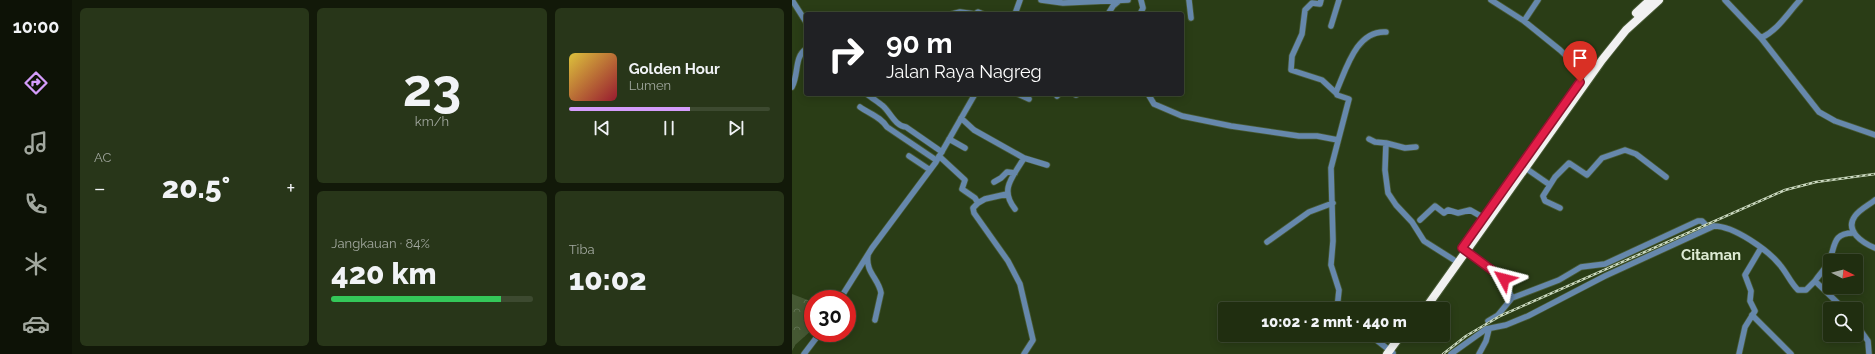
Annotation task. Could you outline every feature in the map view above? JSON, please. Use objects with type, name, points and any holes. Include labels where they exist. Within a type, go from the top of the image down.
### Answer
[{"type":"highway","points":[[1430,302],[1484,218],[1587,76],[1623,28],[1650,0]]},
{"type":"highway","points":[[1425,302],[1454,260],[1464,250],[1524,167],[1587,76],[1626,30],[1659,0]]},
{"type":"highway","points":[[1390,353],[1397,342]]},
{"type":"highway","points":[[1390,353],[1400,342]]},
{"type":"street","points":[[792,0],[804,19]]},
{"type":"street","points":[[1016,12],[1020,0]]},
{"type":"street","points":[[1041,0],[1074,2],[1128,0]]},
{"type":"street","points":[[1141,0],[1142,8],[1141,12]]},
{"type":"street","points":[[1189,0],[1191,18]]},
{"type":"street","points":[[1321,0],[1320,4],[1312,4],[1305,10],[1304,22],[1292,56],[1291,70],[1322,80],[1336,93],[1349,99],[1331,168],[1333,203],[1333,241],[1331,265],[1339,290],[1338,302]]},
{"type":"street","points":[[1331,26],[1339,0]]},
{"type":"street","points":[[1491,0],[1524,21],[1560,50],[1587,76]]},
{"type":"street","points":[[1524,21],[1538,0]]},
{"type":"street","points":[[1725,0],[1761,38],[1819,112],[1835,121],[1875,135]]},
{"type":"street","points":[[1761,38],[1774,30],[1800,0]]},
{"type":"street","points":[[1109,12],[1119,1]]},
{"type":"street","points":[[1336,93],[1353,54],[1364,39],[1376,32],[1386,32]]},
{"type":"street","points":[[792,86],[795,79],[799,56],[804,51]]},
{"type":"street","points":[[870,96],[883,106],[902,126],[906,127],[965,180],[962,188],[975,198],[978,203]]},
{"type":"street","points":[[846,290],[868,255],[930,170],[974,96]]},
{"type":"street","points":[[1022,96],[1029,99]]},
{"type":"street","points":[[1149,96],[1154,104],[1182,116],[1233,126],[1338,140]]},
{"type":"street","points":[[860,107],[869,114],[882,119],[887,127],[939,156]]},
{"type":"street","points":[[961,118],[974,130],[1024,158],[1047,165]]},
{"type":"street","points":[[949,139],[965,148]]},
{"type":"street","points":[[1369,139],[1375,142],[1405,148],[1416,147]]},
{"type":"street","points":[[1386,143],[1385,170],[1388,193],[1396,205],[1410,220],[1424,241],[1454,260]]},
{"type":"street","points":[[1560,208],[1543,198],[1549,184],[1569,163],[1585,175],[1588,175],[1602,158],[1622,150],[1636,154],[1666,177]]},
{"type":"street","points":[[909,156],[930,170]]},
{"type":"street","points":[[1015,209],[1008,200],[1008,188],[1024,158]]},
{"type":"street","points":[[1524,167],[1549,184]]},
{"type":"street","points":[[994,182],[1007,172],[1015,173]]},
{"type":"street","points":[[1007,194],[985,199],[973,208],[974,212],[1008,261],[1022,288],[1033,340],[1024,354]]},
{"type":"street","points":[[1875,200],[1854,217],[1852,226],[1853,233],[1860,240],[1875,248]]},
{"type":"street","points":[[1268,242],[1309,212],[1333,203]]},
{"type":"street","points":[[1420,220],[1435,206],[1443,213],[1448,210],[1458,214],[1470,210],[1484,218]]},
{"type":"street","points":[[1488,321],[1498,315],[1512,298],[1559,280],[1581,267],[1605,264],[1698,221],[1702,221],[1708,227]]},
{"type":"street","points":[[1451,354],[1486,329],[1506,325],[1528,316],[1605,276],[1708,227],[1719,226],[1741,234],[1760,247],[1780,264],[1798,290],[1806,290],[1815,281],[1828,262],[1839,236],[1853,233]]},
{"type":"street","points":[[1740,354],[1745,327],[1755,310],[1750,302],[1751,291],[1744,275],[1760,247]]},
{"type":"street","points":[[1464,250],[1504,279],[1512,298]]},
{"type":"street","points":[[868,255],[867,260],[871,274],[881,293],[875,320]]},
{"type":"street","points":[[1815,281],[1837,302]]},
{"type":"street","points":[[1752,316],[1791,354]]},
{"type":"street","points":[[1479,354],[1486,342],[1489,329]]},
{"type":"street","points":[[1863,333],[1868,340],[1869,354]]},
{"type":"street","points":[[804,354],[813,342]]},
{"type":"street","points":[[1378,342],[1390,353]]},
{"type":"green space","points":[[792,294],[804,299],[804,337],[795,345],[792,351]]},
{"type":"railway","points":[[1443,354],[1466,336],[1500,316],[1785,190],[1816,182],[1875,174]]},
{"type":"district","name":"Citaman","points":[[1711,255]]},
{"type":"route","points":[[1504,279],[1462,248],[1580,82]]}]
